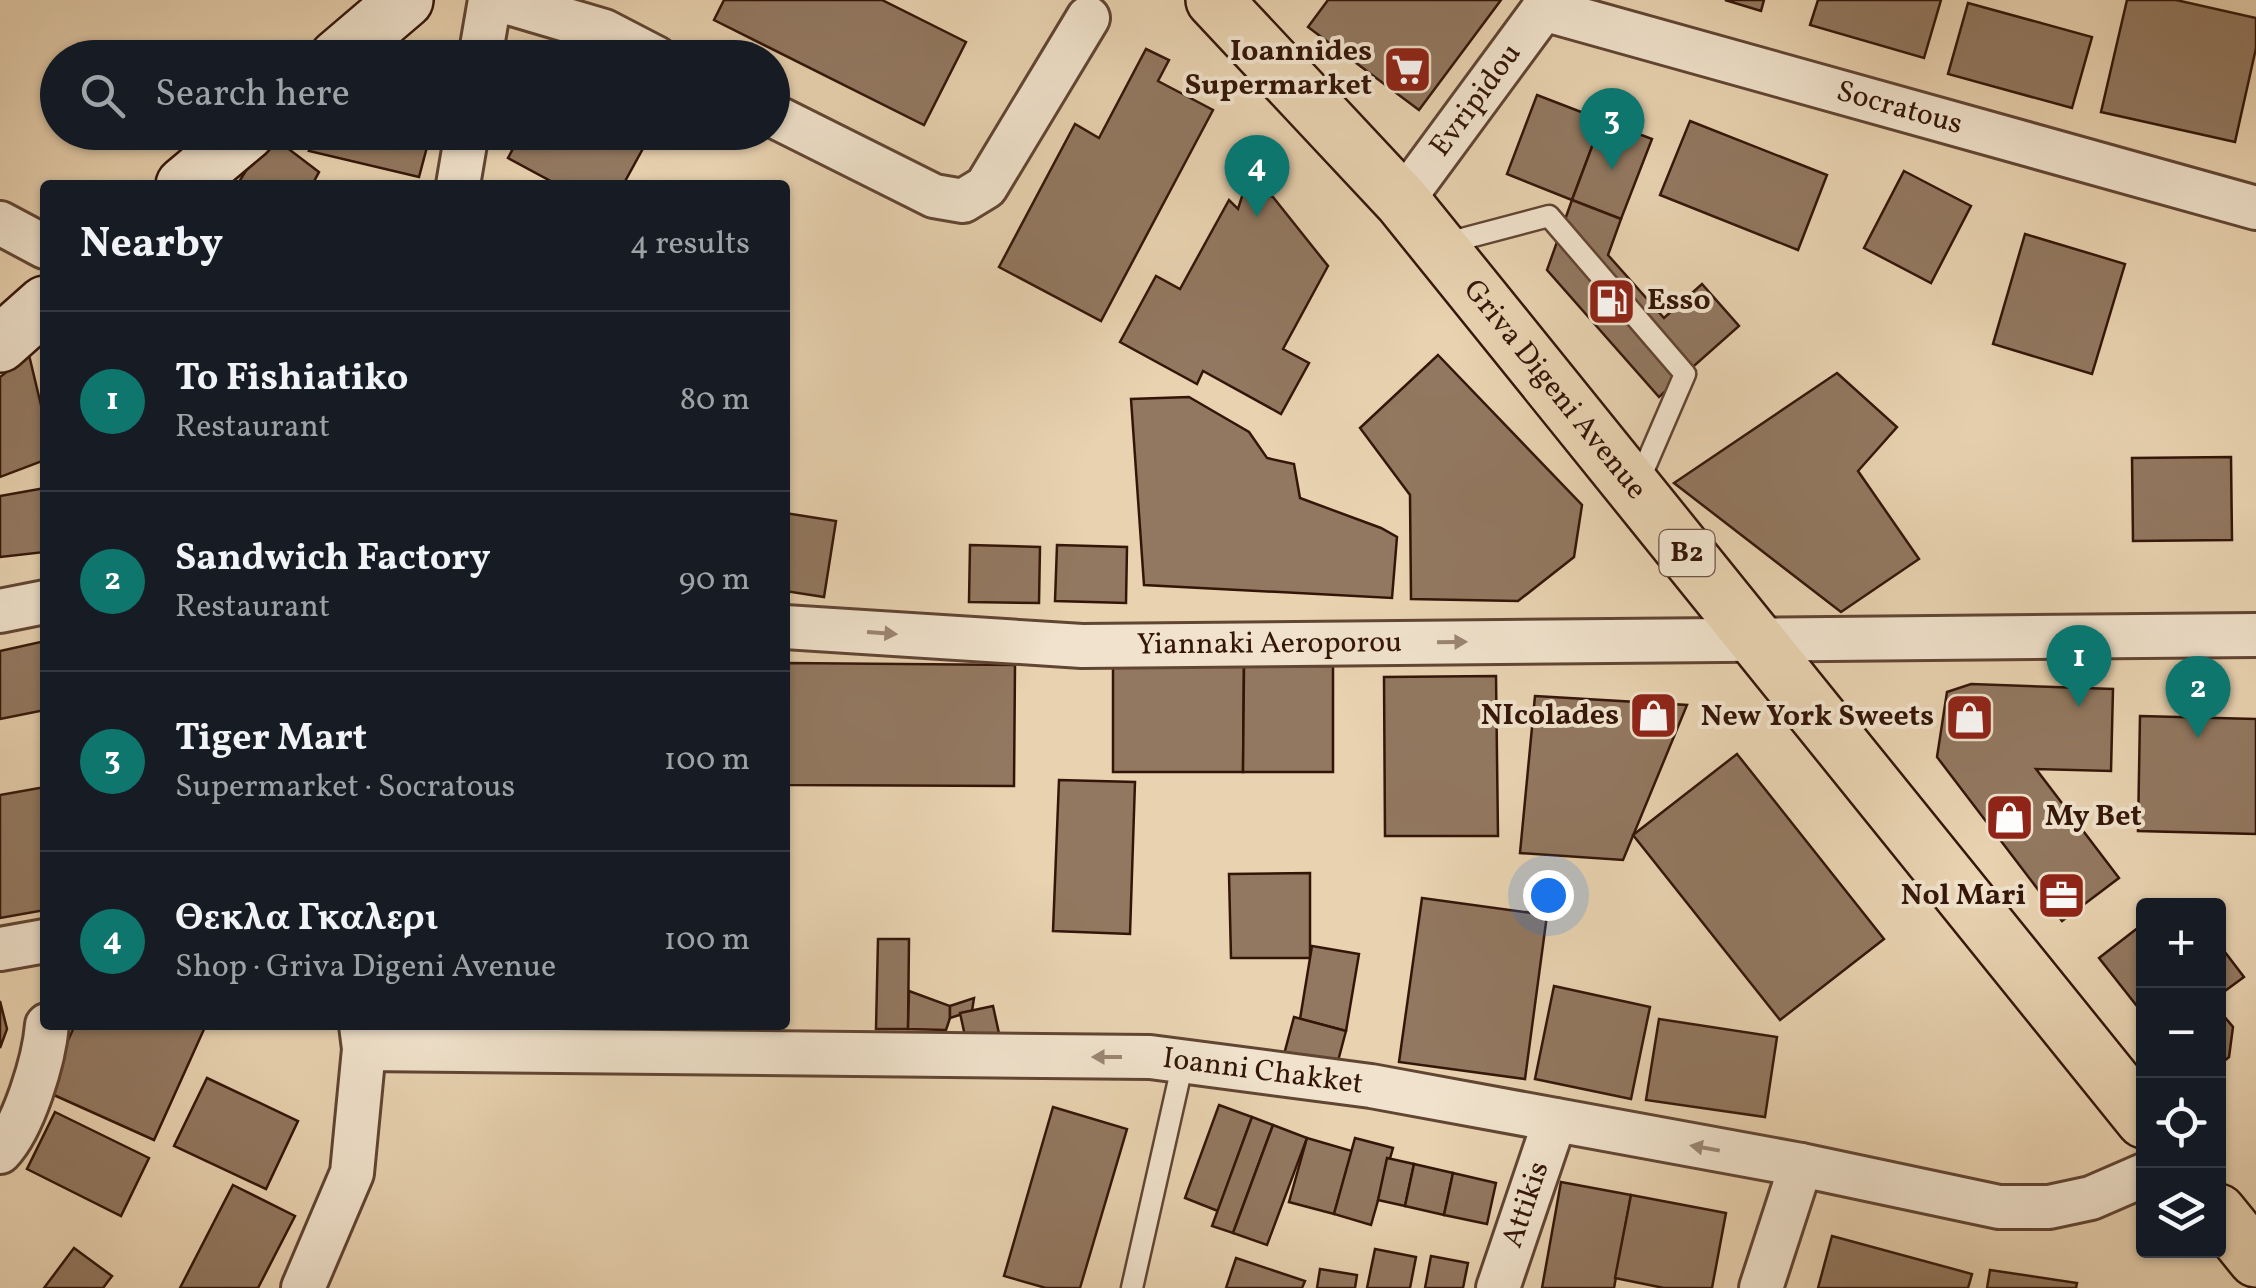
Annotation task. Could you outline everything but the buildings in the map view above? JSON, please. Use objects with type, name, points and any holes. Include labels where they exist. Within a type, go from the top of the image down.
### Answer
[{"type":"main road","points":[[358,40],[406,0]]},
{"type":"main road","name":"Griva Digeni Avenue","points":[[1214,0],[1402,200],[2136,1110]]},
{"type":"main road","points":[[190,180],[226,150]]},
{"type":"main road","points":[[0,344],[40,308]]},
{"type":"street","points":[[483,40],[490,0]]},
{"type":"street","points":[[498,0],[604,31],[621,40]]},
{"type":"street","name":"Evripidou","points":[[1402,200],[1547,5]]},
{"type":"street","name":"Socratous","points":[[1547,5],[2256,208]]},
{"type":"street","points":[[790,124],[934,196],[962,201],[986,187],[1088,18]]},
{"type":"street","points":[[459,180],[464,150]]},
{"type":"street","points":[[0,224],[40,244]]},
{"type":"street","points":[[0,611],[40,603]]},
{"type":"street","name":"Yiannaki Aeroporou","points":[[790,627],[1082,646],[2256,635]]},
{"type":"street","points":[[0,948],[40,942]]},
{"type":"street","points":[[0,1152],[14,1138],[46,1044],[47,1030]]},
{"type":"street","points":[[302,1288],[352,1173],[362,1037]]},
{"type":"street","name":"Ioanni Chakket","points":[[362,1037],[1150,1057],[1371,1086],[1801,1165],[1999,1207],[2049,1207],[2092,1198],[2136,1179]]},
{"type":"street","name":"Attikis","points":[[1498,1288],[1555,1120]]},
{"type":"street","points":[[1761,1288],[1801,1165]]},
{"type":"lane","points":[[1447,243],[1549,216],[1685,374],[1635,490]]},
{"type":"lane","points":[[1132,1288],[1182,1062]]},
{"type":"place","name":"Ioannides Supermarket","points":[[1407,69]]},
{"type":"place","name":"Tiger Mart","points":[[1612,170]]},
{"type":"place","name":"Θεκλα Γκαλερι","points":[[1257,217]]},
{"type":"place","name":"Esso","points":[[1612,301]]},
{"type":"place","name":"To Fishiatiko","points":[[2079,707]]},
{"type":"place","name":"NIcolades","points":[[1654,716]]},
{"type":"place","name":"New York Sweets","points":[[1969,717]]},
{"type":"place","name":"Sandwich Factory","points":[[2198,738]]},
{"type":"place","name":"My Bet","points":[[2010,817]]},
{"type":"place","name":"Nol Mari","points":[[2061,896]]}]
